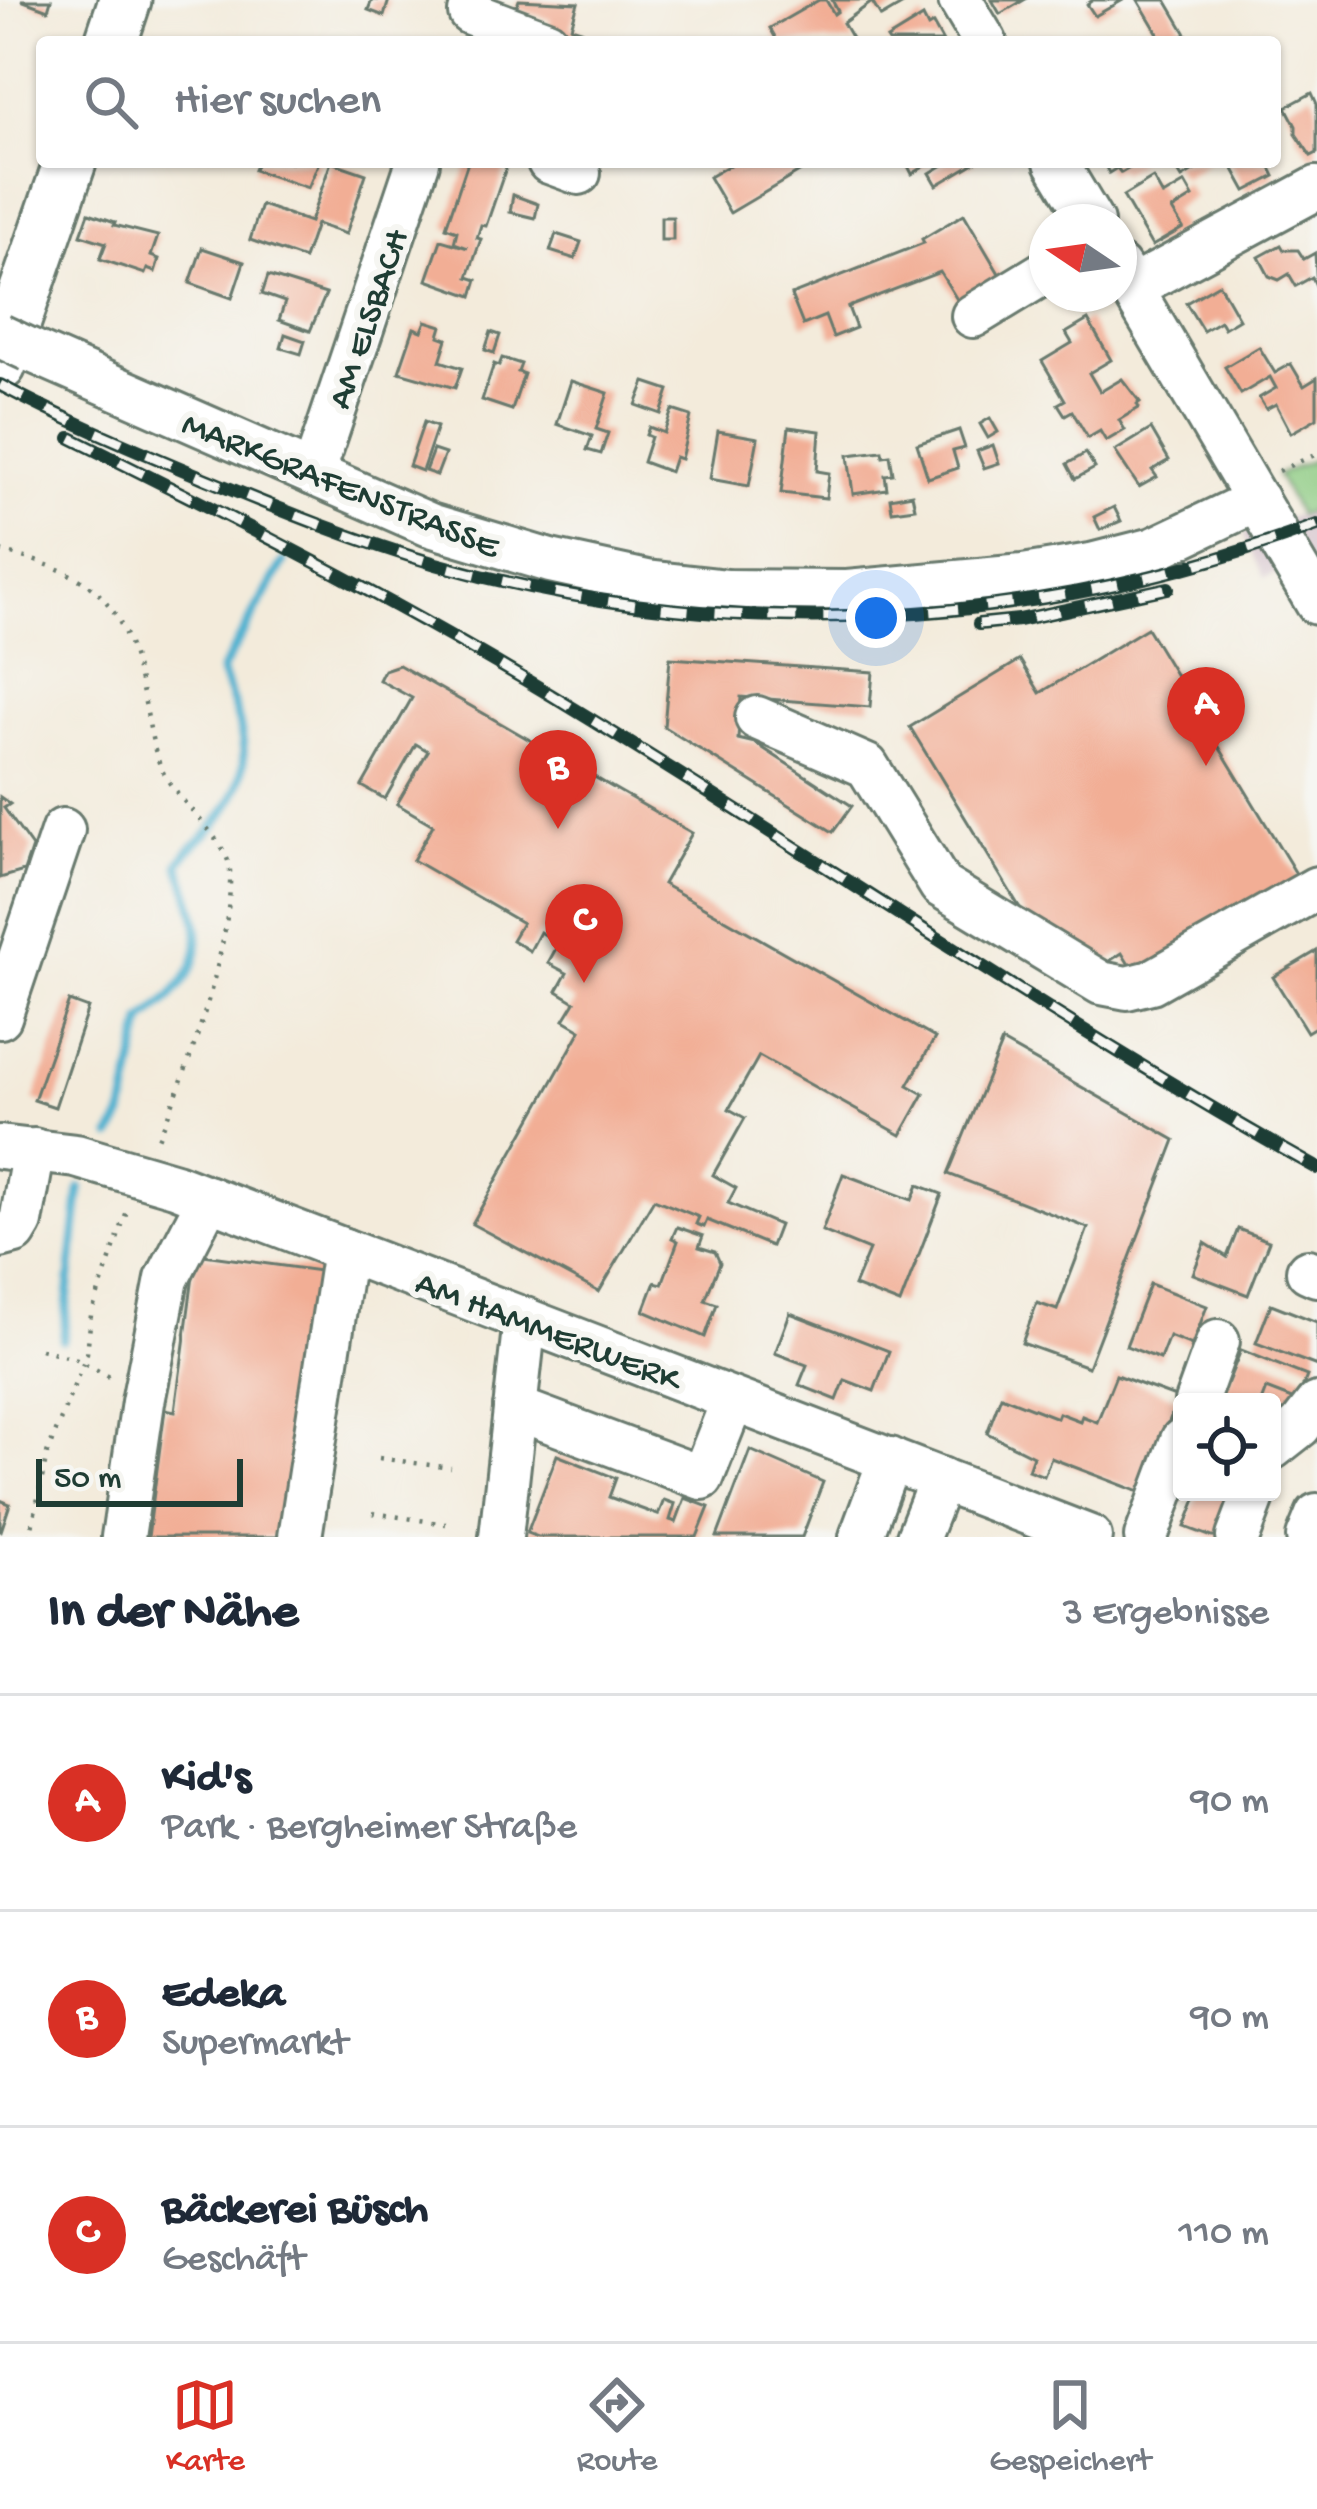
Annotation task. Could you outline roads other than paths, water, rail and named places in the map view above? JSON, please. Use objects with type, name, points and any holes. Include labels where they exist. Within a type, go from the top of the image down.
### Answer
[{"type":"main road","points":[[113,36],[125,0]]},
{"type":"main road","points":[[10,350],[68,168]]},
{"type":"street","points":[[960,0],[981,36]]},
{"type":"street","points":[[468,18],[527,36]]},
{"type":"street","name":"AM ELSBACH","points":[[313,474],[416,168]]},
{"type":"street","points":[[1060,168],[1081,204]]},
{"type":"street","points":[[1137,272],[1317,188]]},
{"type":"street","points":[[973,316],[1029,282]]},
{"type":"street","points":[[1137,298],[1317,603]]},
{"type":"street","name":"MARKGRAFENSTRASSE","points":[[10,350],[407,516],[504,548],[621,578],[728,591],[875,592],[1091,565],[1154,549],[1257,500]]},
{"type":"street","points":[[757,718],[867,766],[941,886],[1100,983],[1118,988],[1143,986],[1317,888]]},
{"type":"street","points":[[0,1017],[63,830]]},
{"type":"street","points":[[0,1236],[11,1234],[22,1222],[17,1149]]},
{"type":"street","name":"AM HAMMERWERK","points":[[17,1149],[116,1165],[209,1198],[890,1459],[971,1501],[1090,1537]]},
{"type":"street","points":[[123,1537],[142,1402],[171,1267],[209,1198]]},
{"type":"street","points":[[300,1537],[344,1250]]},
{"type":"street","points":[[501,1537],[525,1318]]},
{"type":"street","points":[[1199,1393],[1218,1341]]},
{"type":"street","points":[[515,1408],[702,1478],[733,1400]]},
{"type":"street","points":[[861,1537],[890,1459]]},
{"type":"street","points":[[1146,1537],[1173,1464]]},
{"type":"street","points":[[918,1537],[971,1501]]},
{"type":"street","points":[[945,1537],[971,1501]]},
{"type":"street","points":[[1238,1537],[1252,1501]]},
{"type":"street","points":[[1308,1537],[1317,1515]]},
{"type":"waterway","points":[[112,1136],[123,1116],[143,1021],[181,985],[197,951],[195,913],[179,864],[217,822],[239,784],[241,730],[221,671],[284,562]]},
{"type":"waterway","points":[[63,1340],[80,1188]]},
{"type":"railway","points":[[0,385],[154,457],[377,545],[545,590],[656,607],[767,616],[879,615],[991,606],[1101,587],[1210,560],[1317,525]]},
{"type":"railway","points":[[71,438],[313,561],[492,660],[1027,995],[1317,1168]]},
{"type":"railway","points":[[979,624],[1168,588]]},
{"type":"place","name":"Kid's","points":[[1206,766]]},
{"type":"place","name":"Edeka","points":[[558,829]]},
{"type":"place","name":"Bäckerei Büsch","points":[[584,983]]}]
